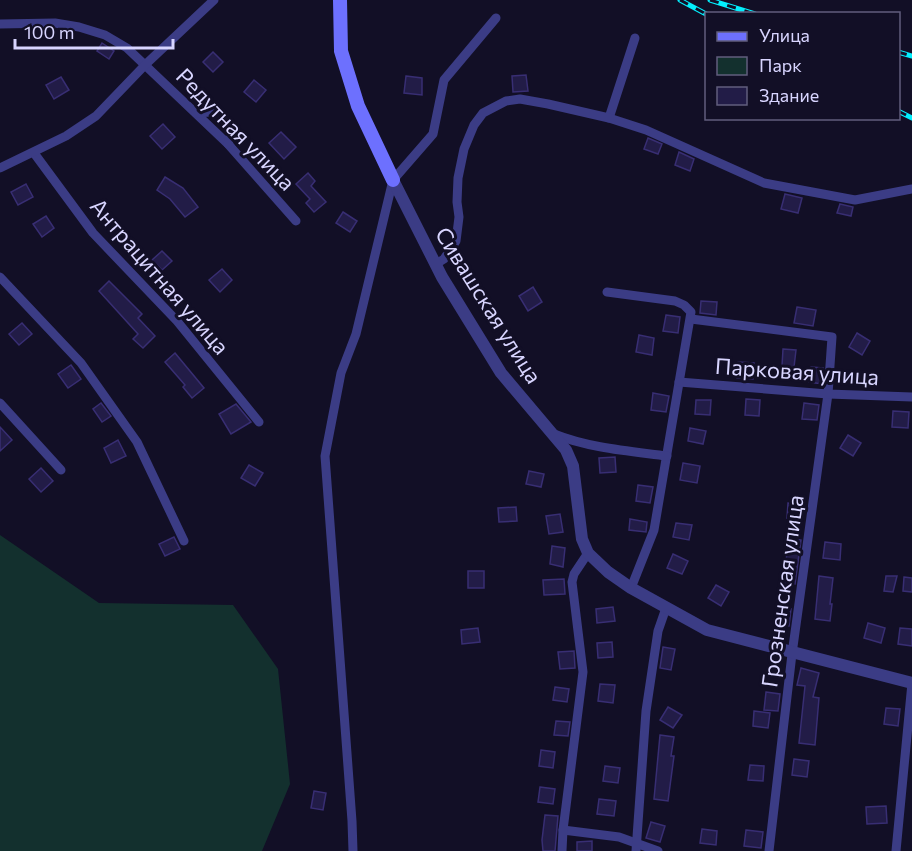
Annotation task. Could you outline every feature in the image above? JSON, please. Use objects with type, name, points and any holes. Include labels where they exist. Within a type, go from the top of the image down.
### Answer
[{"type":"main road","points":[[340,0],[341,51],[358,106],[393,180]]},
{"type":"street","points":[[0,168],[66,136],[96,116],[146,64],[214,0]]},
{"type":"street","points":[[353,851],[325,456],[341,373],[356,334],[393,180],[433,134],[444,80],[495,18]]},
{"type":"street","name":"Редутная улица","points":[[0,24],[55,23],[79,27],[112,39],[127,48],[228,144],[296,221]]},
{"type":"street","points":[[609,118],[635,38]]},
{"type":"street","points":[[436,264],[444,259],[456,241],[459,217],[458,178],[464,149],[474,125],[483,113],[506,101],[520,99],[609,118],[646,130],[764,183],[855,200],[912,189]]},
{"type":"street","points":[[196,113],[211,112],[233,126],[228,144]]},
{"type":"street","name":"Антрацитная улица","points":[[33,153],[93,233],[177,321],[259,422]]},
{"type":"street","name":"Сивашская улица","points":[[393,180],[436,264],[501,373],[566,450],[573,466],[582,539],[588,553]]},
{"type":"street","points":[[0,277],[81,363],[137,442],[184,541]]},
{"type":"street","points":[[607,292],[675,301],[684,304],[692,312],[654,530],[631,588]]},
{"type":"street","name":"Грозненская улица","points":[[691,319],[832,337],[828,394],[792,654],[769,851]]},
{"type":"street","name":"Парковая улица","points":[[679,382],[828,394],[912,397]]},
{"type":"street","points":[[0,403],[61,470]]},
{"type":"street","points":[[552,433],[569,440],[667,456]]},
{"type":"street","points":[[562,851],[583,672],[572,582],[574,574],[588,553],[608,572],[631,588],[707,630],[792,654],[912,683],[896,851]]},
{"type":"street","points":[[636,848],[646,711],[658,631],[666,608]]},
{"type":"street","points":[[563,830],[619,837],[636,848],[658,851]]},
{"type":"green space","points":[[0,535],[99,603],[233,605],[278,669],[290,784],[262,851],[0,851]]},
{"type":"building","points":[[102,43],[114,51],[109,59],[97,51]]},
{"type":"building","points":[[213,52],[223,62],[213,72],[203,62]]},
{"type":"building","points":[[526,75],[528,91],[513,92],[512,76]]},
{"type":"building","points":[[406,76],[422,78],[422,95],[404,93]]},
{"type":"building","points":[[61,77],[69,90],[54,99],[46,85]]},
{"type":"building","points":[[254,80],[266,90],[256,102],[244,92]]},
{"type":"building","points":[[163,124],[175,137],[162,149],[150,136]]},
{"type":"building","points":[[281,132],[296,147],[284,159],[269,143]]},
{"type":"building","points":[[648,138],[662,144],[658,154],[644,149]]},
{"type":"building","points":[[679,152],[694,159],[690,171],[675,165]]},
{"type":"building","points":[[308,173],[315,181],[311,186],[326,202],[314,212],[306,203],[310,199],[296,184]]},
{"type":"building","points":[[165,177],[183,188],[198,207],[185,217],[170,199],[157,190]]},
{"type":"building","points":[[26,184],[33,197],[18,205],[11,192]]},
{"type":"building","points":[[785,194],[802,198],[798,213],[781,209]]},
{"type":"building","points":[[840,204],[853,207],[851,216],[837,213]]},
{"type":"building","points":[[343,212],[357,221],[350,232],[336,223]]},
{"type":"building","points":[[46,216],[54,228],[42,237],[33,224]]},
{"type":"building","points":[[162,251],[172,261],[162,270],[152,260]]},
{"type":"building","points":[[222,269],[232,280],[220,292],[209,280]]},
{"type":"building","points":[[109,281],[142,314],[138,318],[155,336],[143,348],[133,339],[138,334],[99,291]]},
{"type":"building","points":[[533,287],[542,302],[528,311],[519,296]]},
{"type":"building","points":[[701,301],[717,302],[716,315],[700,313]]},
{"type":"building","points":[[797,307],[816,310],[813,326],[794,323]]},
{"type":"building","points":[[666,315],[680,317],[678,333],[663,331]]},
{"type":"building","points":[[22,323],[32,334],[19,345],[9,334]]},
{"type":"building","points":[[857,333],[870,341],[862,355],[849,347]]},
{"type":"building","points":[[639,335],[654,338],[652,355],[636,352]]},
{"type":"building","points":[[783,349],[796,350],[794,367],[782,366]]},
{"type":"building","points":[[175,353],[204,388],[192,398],[183,387],[185,385],[165,362]]},
{"type":"building","points":[[738,362],[754,363],[753,379],[737,378]]},
{"type":"building","points":[[71,365],[81,379],[68,388],[58,374]]},
{"type":"building","points":[[811,367],[823,368],[822,384],[809,382]]},
{"type":"building","points":[[653,393],[669,396],[666,412],[651,410]]},
{"type":"building","points":[[746,399],[760,400],[759,416],[745,415]]},
{"type":"building","points":[[696,400],[711,400],[710,415],[695,414]]},
{"type":"building","points":[[101,403],[111,416],[102,422],[93,409]]},
{"type":"building","points":[[804,403],[819,405],[817,420],[802,419]]},
{"type":"building","points":[[236,404],[251,422],[231,434],[219,414]]},
{"type":"building","points":[[893,411],[909,412],[908,428],[892,427]]},
{"type":"building","points":[[0,427],[12,440],[0,451]]},
{"type":"building","points":[[690,428],[706,431],[703,444],[688,441]]},
{"type":"building","points":[[848,435],[861,443],[853,456],[840,448]]},
{"type":"building","points":[[118,440],[126,456],[111,463],[104,448]]},
{"type":"building","points":[[615,457],[616,472],[600,473],[599,458]]},
{"type":"building","points":[[683,463],[700,466],[697,483],[680,480]]},
{"type":"building","points":[[249,465],[263,473],[255,486],[241,478]]},
{"type":"building","points":[[41,468],[53,481],[41,492],[29,479]]},
{"type":"building","points":[[529,471],[544,474],[541,487],[526,484]]},
{"type":"building","points":[[638,485],[653,487],[650,503],[636,501]]},
{"type":"building","points":[[788,503],[804,505],[802,520],[787,518]]},
{"type":"building","points":[[516,507],[517,521],[499,522],[498,508]]},
{"type":"building","points":[[560,514],[563,532],[549,534],[546,516]]},
{"type":"building","points":[[630,519],[647,522],[646,532],[629,530]]},
{"type":"building","points":[[676,523],[692,525],[689,540],[673,537]]},
{"type":"building","points":[[174,537],[180,549],[165,556],[159,544]]},
{"type":"building","points":[[789,538],[801,540],[795,584],[780,582],[782,567],[785,568]]},
{"type":"building","points":[[825,542],[841,544],[840,560],[823,558]]},
{"type":"building","points":[[552,546],[565,548],[563,567],[550,564]]},
{"type":"building","points":[[673,554],[688,561],[682,574],[667,568]]},
{"type":"building","points":[[468,571],[484,571],[484,588],[468,588]]},
{"type":"building","points":[[819,576],[833,578],[830,621],[815,619]]},
{"type":"building","points":[[886,576],[897,576],[893,592],[884,591]]},
{"type":"building","points":[[904,577],[912,578],[912,592],[903,591]]},
{"type":"building","points":[[564,579],[565,594],[544,595],[543,580]]},
{"type":"building","points":[[716,585],[729,592],[721,606],[708,598]]},
{"type":"building","points":[[613,607],[615,621],[597,623],[596,609]]},
{"type":"building","points":[[778,607],[791,609],[789,626],[776,624]]},
{"type":"building","points":[[868,623],[885,628],[881,643],[864,638]]},
{"type":"building","points":[[478,628],[480,642],[462,644],[461,630]]},
{"type":"building","points":[[900,628],[912,629],[912,646],[898,644]]},
{"type":"building","points":[[612,642],[613,657],[598,658],[597,643]]},
{"type":"building","points":[[663,647],[675,649],[671,670],[660,668]]},
{"type":"building","points":[[574,651],[575,668],[560,669],[558,652]]},
{"type":"building","points":[[801,668],[819,673],[813,697],[819,698],[815,745],[799,743],[805,686],[797,685]]},
{"type":"building","points":[[600,684],[615,685],[613,703],[598,701]]},
{"type":"building","points":[[555,687],[569,689],[567,702],[553,700]]},
{"type":"building","points":[[766,692],[780,694],[778,711],[764,710]]},
{"type":"building","points":[[668,707],[682,715],[673,728],[660,720]]},
{"type":"building","points":[[886,708],[900,709],[898,726],[884,724]]},
{"type":"building","points":[[754,711],[770,713],[768,728],[753,726]]},
{"type":"building","points":[[556,721],[570,722],[568,736],[554,735]]},
{"type":"building","points":[[660,735],[674,737],[668,801],[654,799]]},
{"type":"building","points":[[541,750],[555,752],[553,768],[539,766]]},
{"type":"building","points":[[794,759],[809,761],[807,777],[792,775]]},
{"type":"building","points":[[750,765],[764,766],[763,781],[748,780]]},
{"type":"building","points":[[605,766],[620,768],[618,783],[603,781]]},
{"type":"building","points":[[540,787],[555,789],[553,804],[538,802]]},
{"type":"building","points":[[314,791],[326,793],[323,810],[311,808]]},
{"type":"building","points":[[599,799],[616,801],[614,816],[597,814]]},
{"type":"building","points":[[886,806],[887,823],[867,824],[866,807]]},
{"type":"building","points":[[545,815],[558,816],[555,851],[543,851]]},
{"type":"building","points":[[651,822],[665,826],[660,842],[646,838]]},
{"type":"building","points":[[702,829],[717,831],[716,845],[700,843]]},
{"type":"building","points":[[746,830],[763,832],[761,848],[744,846]]},
{"type":"building","points":[[592,841],[592,851],[577,851],[577,842]]},
{"type":"railway","points":[[680,0],[705,13]]},
{"type":"railway","points":[[710,0],[749,12]]},
{"type":"railway","points":[[900,53],[912,56]]},
{"type":"railway","points":[[900,112],[912,118]]}]
